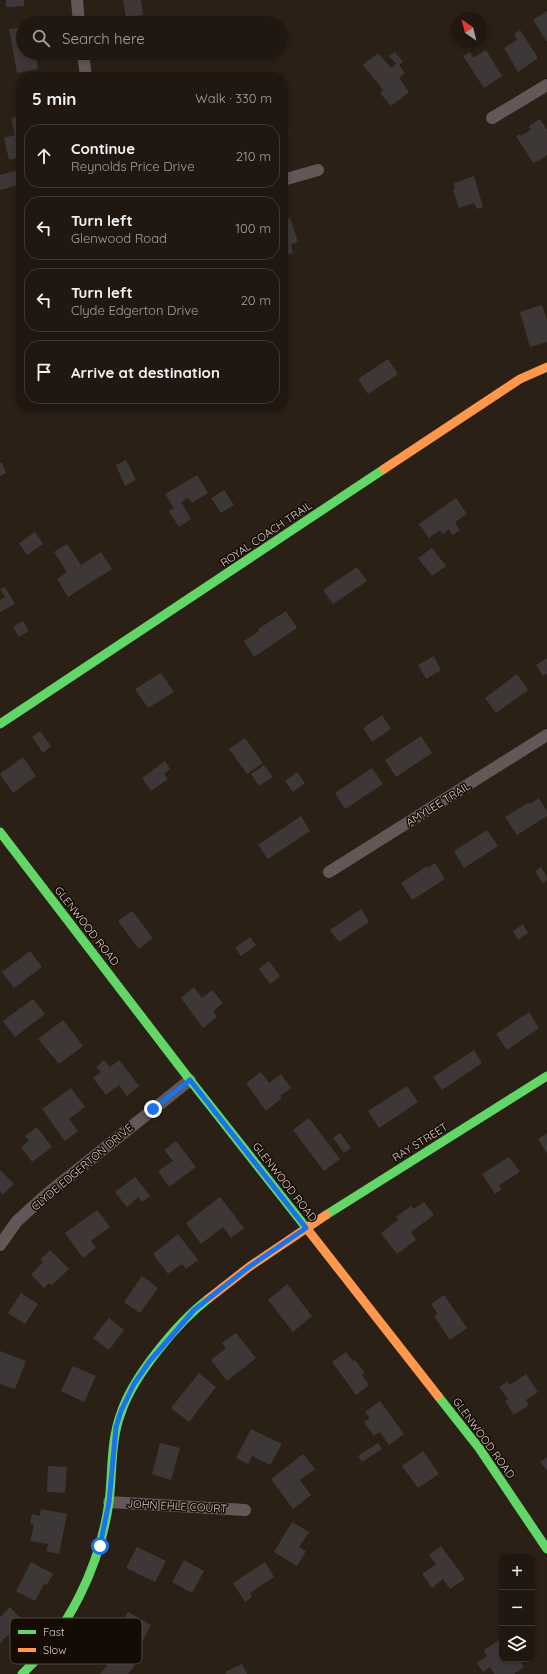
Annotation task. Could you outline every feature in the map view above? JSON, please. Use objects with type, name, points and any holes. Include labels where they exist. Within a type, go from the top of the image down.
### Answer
[{"type":"street","points":[[76,0],[78,16]]},
{"type":"street","points":[[84,60],[85,72]]},
{"type":"street","points":[[492,118],[547,84]]},
{"type":"street","points":[[288,179],[318,170]]},
{"type":"street","name":"ROYAL COACH TRAIL","points":[[0,724],[520,379],[547,367]]},
{"type":"street","name":"AMYLEE TRAIL","points":[[329,872],[547,735]]},
{"type":"street","name":"GLENWOOD ROAD","points":[[0,832],[190,1080],[479,1448],[547,1549]]},
{"type":"street","name":"RAY STREET","points":[[66,1618],[75,1605],[91,1571],[100,1546],[109,1502],[116,1427],[121,1411],[134,1384],[149,1362],[194,1310],[249,1267],[306,1228],[547,1076]]},
{"type":"street","name":"CLYDE EDGERTON DRIVE","points":[[0,1246],[17,1221],[47,1194],[190,1080]]},
{"type":"street","name":"JOHN EHLE COURT","points":[[109,1502],[245,1510]]},
{"type":"street","name":"RAY STREET","points":[[22,1674],[33,1664]]},
{"type":"building","points":[[6,0],[24,0],[24,6],[6,7]]},
{"type":"building","points":[[123,0],[141,0],[143,15],[126,16]]},
{"type":"building","points":[[547,11],[547,42],[533,20]]},
{"type":"building","points":[[16,28],[16,60],[36,60],[38,69],[17,72],[9,29]]},
{"type":"building","points":[[520,30],[538,58],[518,72],[504,48],[517,40],[514,34]]},
{"type":"building","points":[[486,50],[502,76],[484,88],[463,56],[470,52],[473,58]]},
{"type":"building","points":[[395,52],[403,62],[399,65],[405,73],[399,78],[409,92],[391,106],[380,93],[383,90],[363,65],[378,53],[391,68],[396,64],[389,56]]},
{"type":"building","points":[[16,117],[16,158],[9,160],[4,138],[15,135],[11,118]]},
{"type":"building","points":[[540,119],[547,130],[547,155],[533,163],[516,136],[520,134],[521,136],[531,130],[529,126]]},
{"type":"building","points":[[16,170],[16,185],[0,190],[0,175]]},
{"type":"building","points":[[474,176],[483,207],[477,209],[474,203],[459,208],[453,190],[455,189],[454,183]]},
{"type":"building","points":[[290,218],[298,242],[291,244],[293,253],[288,254],[288,219]]},
{"type":"building","points":[[542,305],[547,320],[547,342],[530,347],[520,312]]},
{"type":"building","points":[[388,359],[398,374],[368,394],[358,379]]},
{"type":"building","points":[[126,460],[136,480],[125,486],[116,465]]},
{"type":"building","points":[[0,463],[2,463],[6,473],[0,476]]},
{"type":"building","points":[[197,475],[208,493],[192,503],[188,498],[181,502],[191,519],[179,527],[169,511],[174,508],[165,494]]},
{"type":"building","points":[[224,490],[234,505],[221,513],[211,498]]},
{"type":"building","points":[[456,498],[467,514],[455,522],[460,530],[452,535],[449,529],[443,534],[440,530],[429,538],[419,524]]},
{"type":"building","points":[[35,532],[43,544],[27,555],[19,543]]},
{"type":"building","points":[[67,544],[81,565],[101,552],[112,569],[68,597],[57,579],[67,572],[54,552]]},
{"type":"building","points":[[432,548],[446,566],[432,576],[418,558]]},
{"type":"building","points":[[357,567],[367,581],[333,604],[323,590]]},
{"type":"building","points":[[5,587],[15,604],[0,612],[0,600],[5,597],[0,589]]},
{"type":"building","points":[[286,611],[297,628],[254,657],[244,641],[259,631],[258,629]]},
{"type":"building","points":[[23,621],[29,631],[19,637],[13,627]]},
{"type":"building","points":[[434,656],[441,670],[426,679],[418,665]]},
{"type":"building","points":[[547,658],[547,674],[543,676],[536,665]]},
{"type":"building","points":[[161,673],[174,692],[148,708],[135,689]]},
{"type":"building","points":[[517,674],[528,690],[496,713],[485,698]]},
{"type":"building","points":[[382,715],[391,729],[372,742],[363,728]]},
{"type":"building","points":[[40,731],[51,746],[43,753],[32,737]]},
{"type":"building","points":[[421,736],[432,753],[396,777],[385,760]]},
{"type":"building","points":[[245,738],[263,763],[247,774],[229,749]]},
{"type":"building","points":[[23,757],[36,776],[13,793],[0,774]]},
{"type":"building","points":[[165,761],[170,769],[164,774],[168,779],[151,791],[142,778]]},
{"type":"building","points":[[264,765],[273,777],[259,786],[251,774]]},
{"type":"building","points":[[372,768],[383,784],[345,809],[335,793]]},
{"type":"building","points":[[297,772],[305,783],[293,792],[285,781]]},
{"type":"building","points":[[539,798],[547,811],[547,816],[517,835],[505,817],[529,802],[530,804]]},
{"type":"building","points":[[301,816],[310,831],[268,859],[258,845]]},
{"type":"building","points":[[487,830],[498,846],[464,868],[454,851]]},
{"type":"building","points":[[435,863],[445,879],[412,900],[401,883],[427,866],[428,868]]},
{"type":"building","points":[[541,867],[547,877],[547,880],[542,883],[535,871]]},
{"type":"building","points":[[361,909],[369,922],[339,942],[330,930]]},
{"type":"building","points":[[132,911],[153,938],[139,949],[118,921]]},
{"type":"building","points":[[523,924],[528,933],[518,940],[513,931]]},
{"type":"building","points":[[250,937],[256,945],[241,956],[235,948]]},
{"type":"building","points":[[30,951],[42,967],[14,988],[2,972]]},
{"type":"building","points":[[269,961],[280,976],[270,984],[259,969]]},
{"type":"building","points":[[194,987],[202,998],[212,990],[223,1003],[213,1011],[217,1017],[203,1028],[181,998]]},
{"type":"building","points":[[33,999],[45,1014],[15,1037],[3,1021]]},
{"type":"building","points":[[529,1012],[539,1028],[507,1050],[496,1034]]},
{"type":"building","points":[[63,1020],[83,1046],[59,1064],[38,1039]]},
{"type":"building","points":[[474,1050],[482,1063],[442,1090],[433,1077]]},
{"type":"building","points":[[104,1060],[110,1067],[119,1060],[139,1086],[127,1096],[119,1085],[106,1095],[93,1078],[101,1072],[96,1067]]},
{"type":"building","points":[[261,1072],[269,1083],[281,1074],[291,1088],[280,1096],[282,1098],[266,1111],[246,1083]]},
{"type":"building","points":[[407,1086],[418,1102],[379,1128],[368,1111]]},
{"type":"building","points":[[71,1088],[85,1107],[69,1119],[78,1131],[65,1141],[42,1109]]},
{"type":"building","points":[[309,1118],[340,1159],[324,1171],[293,1130]]},
{"type":"building","points":[[37,1127],[52,1147],[32,1162],[21,1147],[29,1141],[25,1136]]},
{"type":"building","points":[[340,1133],[351,1148],[344,1153],[333,1138]]},
{"type":"building","points":[[547,1133],[547,1153],[538,1139]]},
{"type":"building","points":[[176,1141],[196,1167],[169,1187],[158,1171],[173,1161],[164,1150]]},
{"type":"building","points":[[509,1157],[520,1172],[499,1185],[502,1189],[495,1194],[482,1174]]},
{"type":"building","points":[[0,1170],[14,1184],[3,1194],[0,1192]]},
{"type":"building","points":[[135,1177],[150,1196],[142,1202],[138,1197],[127,1207],[115,1192]]},
{"type":"building","points":[[220,1197],[244,1228],[231,1238],[223,1227],[201,1244],[186,1223]]},
{"type":"building","points":[[424,1202],[434,1215],[411,1232],[416,1240],[397,1254],[381,1233],[398,1220],[396,1217],[411,1206],[414,1209]]},
{"type":"building","points":[[97,1210],[110,1227],[91,1241],[96,1248],[83,1258],[65,1233]]},
{"type":"building","points":[[178,1234],[198,1260],[186,1269],[182,1264],[168,1274],[153,1254]]},
{"type":"building","points":[[50,1250],[69,1269],[52,1285],[49,1283],[44,1288],[31,1275],[43,1262],[40,1260]]},
{"type":"building","points":[[142,1276],[158,1288],[140,1313],[124,1302]]},
{"type":"building","points":[[287,1284],[312,1316],[293,1332],[268,1300]]},
{"type":"building","points":[[21,1293],[38,1304],[25,1324],[8,1313]]},
{"type":"building","points":[[444,1295],[467,1328],[450,1340],[434,1316],[438,1314],[431,1304]]},
{"type":"building","points":[[109,1318],[124,1330],[109,1350],[93,1338]]},
{"type":"building","points":[[236,1333],[256,1358],[227,1381],[211,1360],[226,1348],[222,1343]]},
{"type":"building","points":[[0,1351],[26,1361],[15,1389],[0,1384]]},
{"type":"building","points":[[346,1352],[353,1361],[355,1360],[365,1373],[362,1375],[369,1385],[356,1395],[332,1362]]},
{"type":"building","points":[[73,1366],[96,1376],[84,1402],[61,1391]]},
{"type":"building","points":[[199,1373],[216,1387],[189,1422],[171,1408]]},
{"type":"building","points":[[526,1374],[538,1392],[526,1400],[529,1405],[514,1415],[505,1401],[508,1399],[499,1387],[507,1382],[510,1385]]},
{"type":"building","points":[[380,1401],[404,1434],[389,1445],[380,1432],[374,1436],[364,1422],[370,1418],[365,1412]]},
{"type":"building","points":[[251,1429],[282,1444],[270,1465],[252,1456],[248,1464],[236,1458]]},
{"type":"building","points":[[160,1443],[180,1448],[171,1480],[152,1474]]},
{"type":"building","points":[[378,1443],[382,1449],[362,1462],[358,1456]]},
{"type":"building","points":[[423,1451],[439,1474],[418,1488],[402,1466]]},
{"type":"building","points":[[303,1454],[315,1469],[300,1480],[311,1495],[293,1509],[271,1479]]},
{"type":"building","points":[[547,1457],[547,1471],[540,1462]]},
{"type":"building","points":[[48,1466],[67,1467],[65,1493],[47,1492]]},
{"type":"building","points":[[41,1509],[67,1514],[59,1554],[46,1551],[48,1544],[30,1541],[34,1525],[30,1524],[32,1514],[40,1516]]},
{"type":"building","points":[[292,1522],[309,1532],[299,1547],[306,1551],[297,1566],[274,1552]]},
{"type":"building","points":[[441,1546],[465,1579],[450,1589],[443,1579],[432,1588],[422,1574],[436,1564],[429,1555]]},
{"type":"building","points":[[137,1547],[166,1561],[155,1582],[126,1568]]},
{"type":"building","points":[[184,1560],[204,1571],[192,1593],[172,1582]]},
{"type":"building","points":[[31,1562],[53,1574],[47,1585],[44,1584],[35,1601],[16,1591]]},
{"type":"building","points":[[265,1562],[274,1577],[250,1593],[252,1597],[245,1602],[233,1583]]},
{"type":"building","points":[[10,1607],[20,1618],[10,1618],[10,1633],[0,1643],[0,1617]]},
{"type":"building","points":[[128,1612],[139,1618],[125,1618]]},
{"type":"building","points":[[142,1620],[151,1625],[142,1642]]},
{"type":"building","points":[[499,1640],[499,1662],[521,1662],[524,1667],[514,1674],[494,1674],[490,1667],[483,1672],[477,1663],[487,1656],[484,1650]]},
{"type":"building","points":[[108,1664],[133,1664],[135,1666],[128,1674],[100,1674]]},
{"type":"building","points":[[242,1664],[247,1674],[226,1674],[225,1672]]},
{"type":"traffic: fast","points":[[0,724],[384,469]]},
{"type":"traffic: fast","points":[[0,832],[190,1080],[308,1230]]},
{"type":"traffic: fast","points":[[326,1215],[547,1076]]},
{"type":"traffic: fast","points":[[67,1618],[80,1596],[90,1573],[105,1526],[109,1502],[115,1435],[117,1424],[127,1398],[135,1383],[170,1335],[183,1321],[208,1299]]},
{"type":"traffic: fast","points":[[438,1396],[479,1448],[547,1549]]},
{"type":"traffic: fast","points":[[22,1674],[32,1664]]},
{"type":"traffic: slow","points":[[384,469],[520,379],[547,367]]},
{"type":"traffic: slow","points":[[208,1299],[249,1267],[326,1215]]},
{"type":"traffic: slow","points":[[308,1230],[438,1396]]},
{"type":"route","points":[[100,1546],[109,1502],[113,1444],[116,1427],[121,1411],[134,1384],[149,1362],[194,1310],[249,1267],[306,1228],[190,1080],[153,1109]]}]
